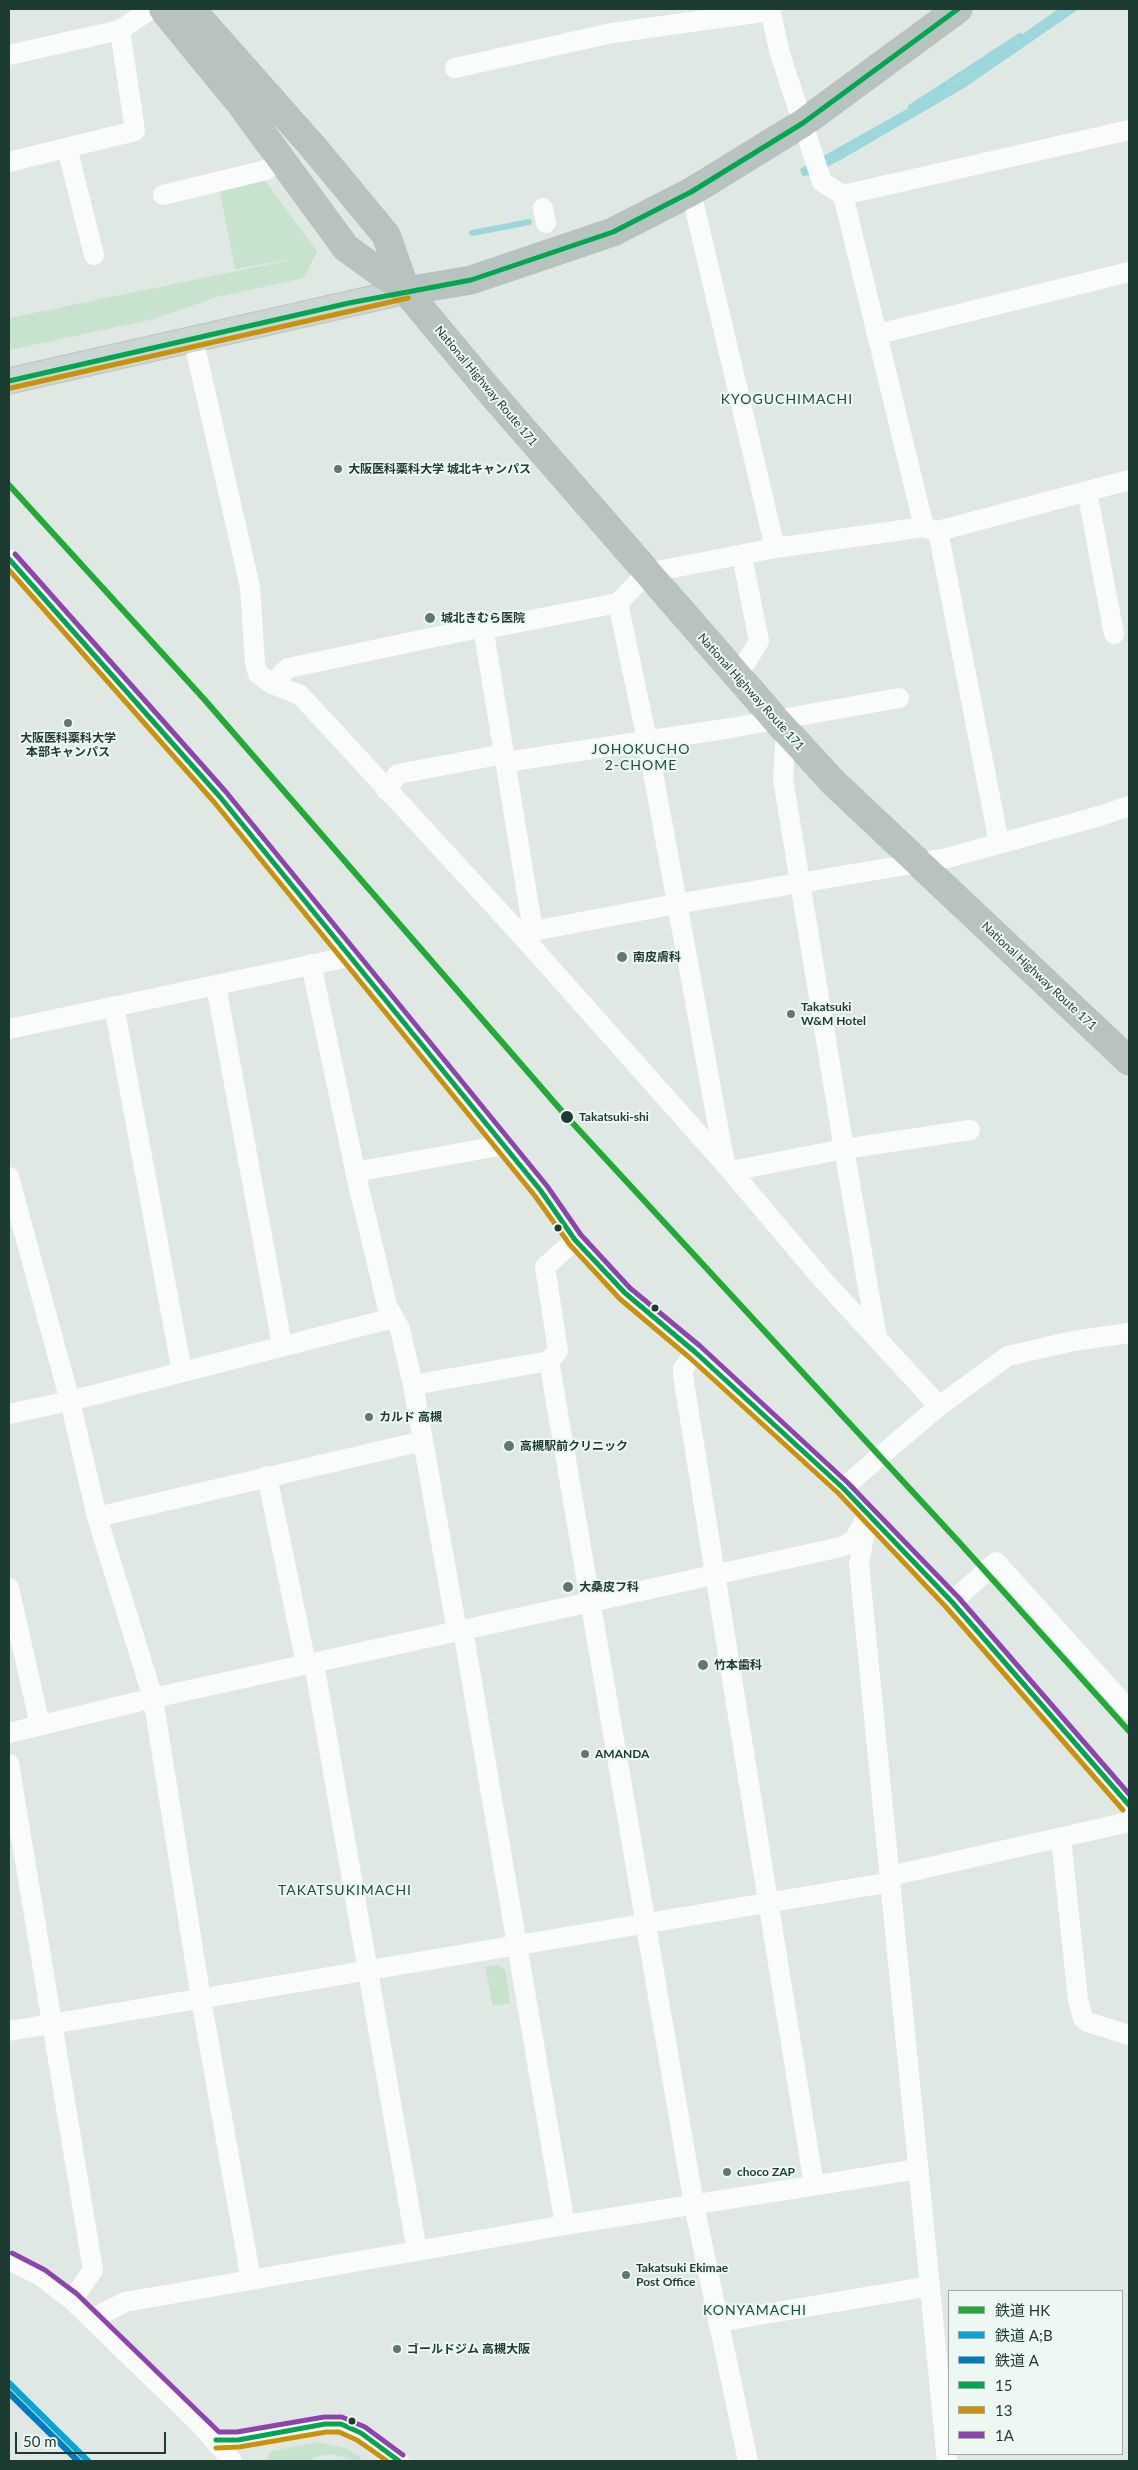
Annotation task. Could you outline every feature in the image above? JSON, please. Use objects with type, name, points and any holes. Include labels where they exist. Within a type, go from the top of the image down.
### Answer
[{"type":"highway","name":"National Highway Route 171","points":[[163,9],[240,103],[346,248],[406,291],[737,678],[834,783],[1046,980],[1129,1061]]},
{"type":"highway","name":"National Highway Route 171","points":[[191,9],[314,148],[386,235],[406,291]]},
{"type":"highway","points":[[406,291],[471,280],[613,232],[691,192],[803,123],[958,9]]},
{"type":"main road","points":[[9,381],[406,291]]},
{"type":"street","points":[[9,55],[120,30],[150,9]]},
{"type":"street","points":[[455,68],[612,33],[770,10],[780,54],[822,182],[843,195],[878,334],[931,529],[999,843]]},
{"type":"street","points":[[9,162],[135,131],[120,30]]},
{"type":"street","points":[[843,195],[1129,130]]},
{"type":"street","points":[[67,148],[94,255]]},
{"type":"street","points":[[163,196],[266,170],[282,160]]},
{"type":"street","points":[[691,192],[775,548]]},
{"type":"street","points":[[878,334],[1129,272]]},
{"type":"street","points":[[193,338],[250,587],[255,663],[258,674],[272,684],[300,695],[386,790],[528,934],[728,1167],[778,1229],[939,1406]]},
{"type":"street","points":[[272,684],[288,668],[482,627],[495,627],[618,603],[647,573],[742,556],[775,548],[931,529],[1129,480]]},
{"type":"street","points":[[1087,491],[1114,634]]},
{"type":"street","points":[[737,678],[759,641],[742,556]]},
{"type":"street","points":[[9,559],[220,797],[348,957],[541,1191],[576,1240],[625,1293],[695,1352],[868,1513],[952,1602],[1129,1805]]},
{"type":"street","points":[[618,603],[647,740],[676,904],[728,1167]]},
{"type":"street","points":[[482,627],[505,758],[528,934]]},
{"type":"street","points":[[386,790],[398,774],[505,758],[781,725],[899,698]]},
{"type":"street","points":[[781,725],[783,779],[877,1339]]},
{"type":"street","points":[[528,934],[676,904],[947,858],[1100,816],[1129,806]]},
{"type":"street","points":[[9,1029],[348,957]]},
{"type":"street","points":[[312,964],[355,1172],[387,1305],[400,1329],[414,1384],[517,1945],[565,2225]]},
{"type":"street","points":[[216,985],[282,1345]]},
{"type":"street","points":[[114,1006],[182,1372]]},
{"type":"street","points":[[728,1167],[970,1130]]},
{"type":"street","points":[[355,1172],[504,1146]]},
{"type":"street","points":[[9,1177],[70,1401],[97,1517],[153,1698],[201,1999],[251,2280]]},
{"type":"street","points":[[414,1384],[549,1361],[558,1351],[545,1267],[576,1240]]},
{"type":"street","points":[[9,1414],[70,1401],[282,1345],[354,1330],[360,1326],[393,1318]]},
{"type":"street","points":[[843,1488],[939,1406],[1008,1356],[1073,1341],[1129,1333]]},
{"type":"street","points":[[695,1352],[683,1369],[683,1376],[814,2185]]},
{"type":"street","points":[[549,1361],[694,2204],[748,2461]]},
{"type":"street","points":[[97,1517],[423,1441]]},
{"type":"street","points":[[267,1476],[310,1663],[368,1971],[417,2251]]},
{"type":"street","points":[[9,1732],[310,1663],[841,1547],[854,1540],[859,1534],[868,1513]]},
{"type":"street","points":[[868,1513],[859,1564],[947,2461]]},
{"type":"street","points":[[952,1602],[996,1562],[1129,1710]]},
{"type":"street","points":[[9,1588],[40,1725]]},
{"type":"street","points":[[9,1764],[92,2270],[72,2300]]},
{"type":"street","points":[[9,2031],[768,1902],[890,1879],[1129,1822]]},
{"type":"street","points":[[1061,1838],[1078,2000],[1082,2018],[1087,2022],[1129,2035]]},
{"type":"street","points":[[92,2318],[125,2302],[565,2225],[918,2169]]},
{"type":"street","points":[[9,2260],[41,2276],[92,2318],[216,2440],[223,2453],[232,2461]]},
{"type":"street","points":[[718,2322],[930,2286]]},
{"type":"street","points":[[216,2440],[238,2440],[325,2424],[341,2424],[361,2433],[398,2461]]},
{"type":"green space","points":[[263,178],[317,251],[304,278],[217,297],[150,320],[9,350],[9,318],[305,257],[235,269],[219,187]]},
{"type":"green space","points":[[498,1965],[506,1971],[510,2003],[493,2006],[485,1967]]},
{"type":"green space","points":[[318,2442],[345,2448],[361,2457],[360,2461],[334,2454],[319,2456],[308,2461],[266,2461],[271,2451]]},
{"type":"water","points":[[1058,9],[1079,9],[964,88],[844,158],[811,175],[802,176],[800,169],[957,81]]},
{"type":"waterway","points":[[911,107],[1020,36]]},
{"type":"waterway","points":[[472,233],[529,222]]},
{"type":"rail line","name":"HK","points":[[9,485],[204,699],[567,1117],[958,1541],[1129,1731]]},
{"type":"rail line","name":"A;B","points":[[9,2383],[88,2461]]},
{"type":"rail line","name":"A","points":[[9,2393],[78,2461]]},
{"type":"transit line","name":"15","points":[[9,381],[349,303],[471,280],[613,232],[691,192],[803,123],[958,9]]},
{"type":"transit line","name":"13","points":[[11,388],[408,298]]},
{"type":"transit line","name":"1A","points":[[15,554],[226,792],[547,1186],[581,1235],[630,1288],[700,1346],[848,1483],[958,1597],[1129,1794]]},
{"type":"transit line","name":"15","points":[[9,559],[220,797],[541,1191],[575,1240],[625,1293],[695,1352],[843,1488],[952,1602],[1129,1805]]},
{"type":"transit line","name":"13","points":[[9,570],[214,802],[535,1196],[570,1245],[620,1299],[690,1358],[838,1493],[946,1607],[1123,1810]]},
{"type":"transit line","name":"1A","points":[[12,2253],[45,2270],[77,2294],[219,2432],[237,2432],[324,2417],[342,2417],[365,2427],[403,2455]]},
{"type":"transit line","name":"15","points":[[216,2440],[238,2440],[325,2424],[341,2424],[361,2433],[399,2461]]},
{"type":"transit line","name":"13","points":[[216,2448],[239,2447],[326,2432],[339,2432],[357,2440],[387,2461]]},
{"type":"place","name":"大阪医科薬科大学 城北キャンパス","points":[[338,469]]},
{"type":"place","name":"城北きむら医院","points":[[430,618]]},
{"type":"place","name":"大阪医科薬科大学 本部キャンパス","points":[[68,723]]},
{"type":"place","name":"南皮膚科","points":[[622,957]]},
{"type":"place","name":"Takatsuki W&M Hotel","points":[[791,1014]]},
{"type":"place","name":"Takatsuki-shi","points":[[567,1117]]},
{"type":"place","name":"カルド 高槻","points":[[369,1417]]},
{"type":"place","name":"高槻駅前クリニック","points":[[509,1446]]},
{"type":"place","name":"大桑皮フ科","points":[[568,1587]]},
{"type":"place","name":"竹本歯科","points":[[703,1665]]},
{"type":"place","name":"AMANDA","points":[[585,1754]]},
{"type":"place","name":"choco ZAP","points":[[727,2172]]},
{"type":"place","name":"Takatsuki Ekimae Post Office","points":[[626,2275]]},
{"type":"place","name":"ゴールドジム 高槻大阪","points":[[397,2349]]},
{"type":"district","name":"KYOGUCHIMACHI","points":[[787,399]]},
{"type":"district","name":"JOHOKUCHO 2-CHOME","points":[[641,758]]},
{"type":"district","name":"TAKATSUKIMACHI","points":[[345,1890]]},
{"type":"district","name":"KONYAMACHI","points":[[755,2310]]}]
